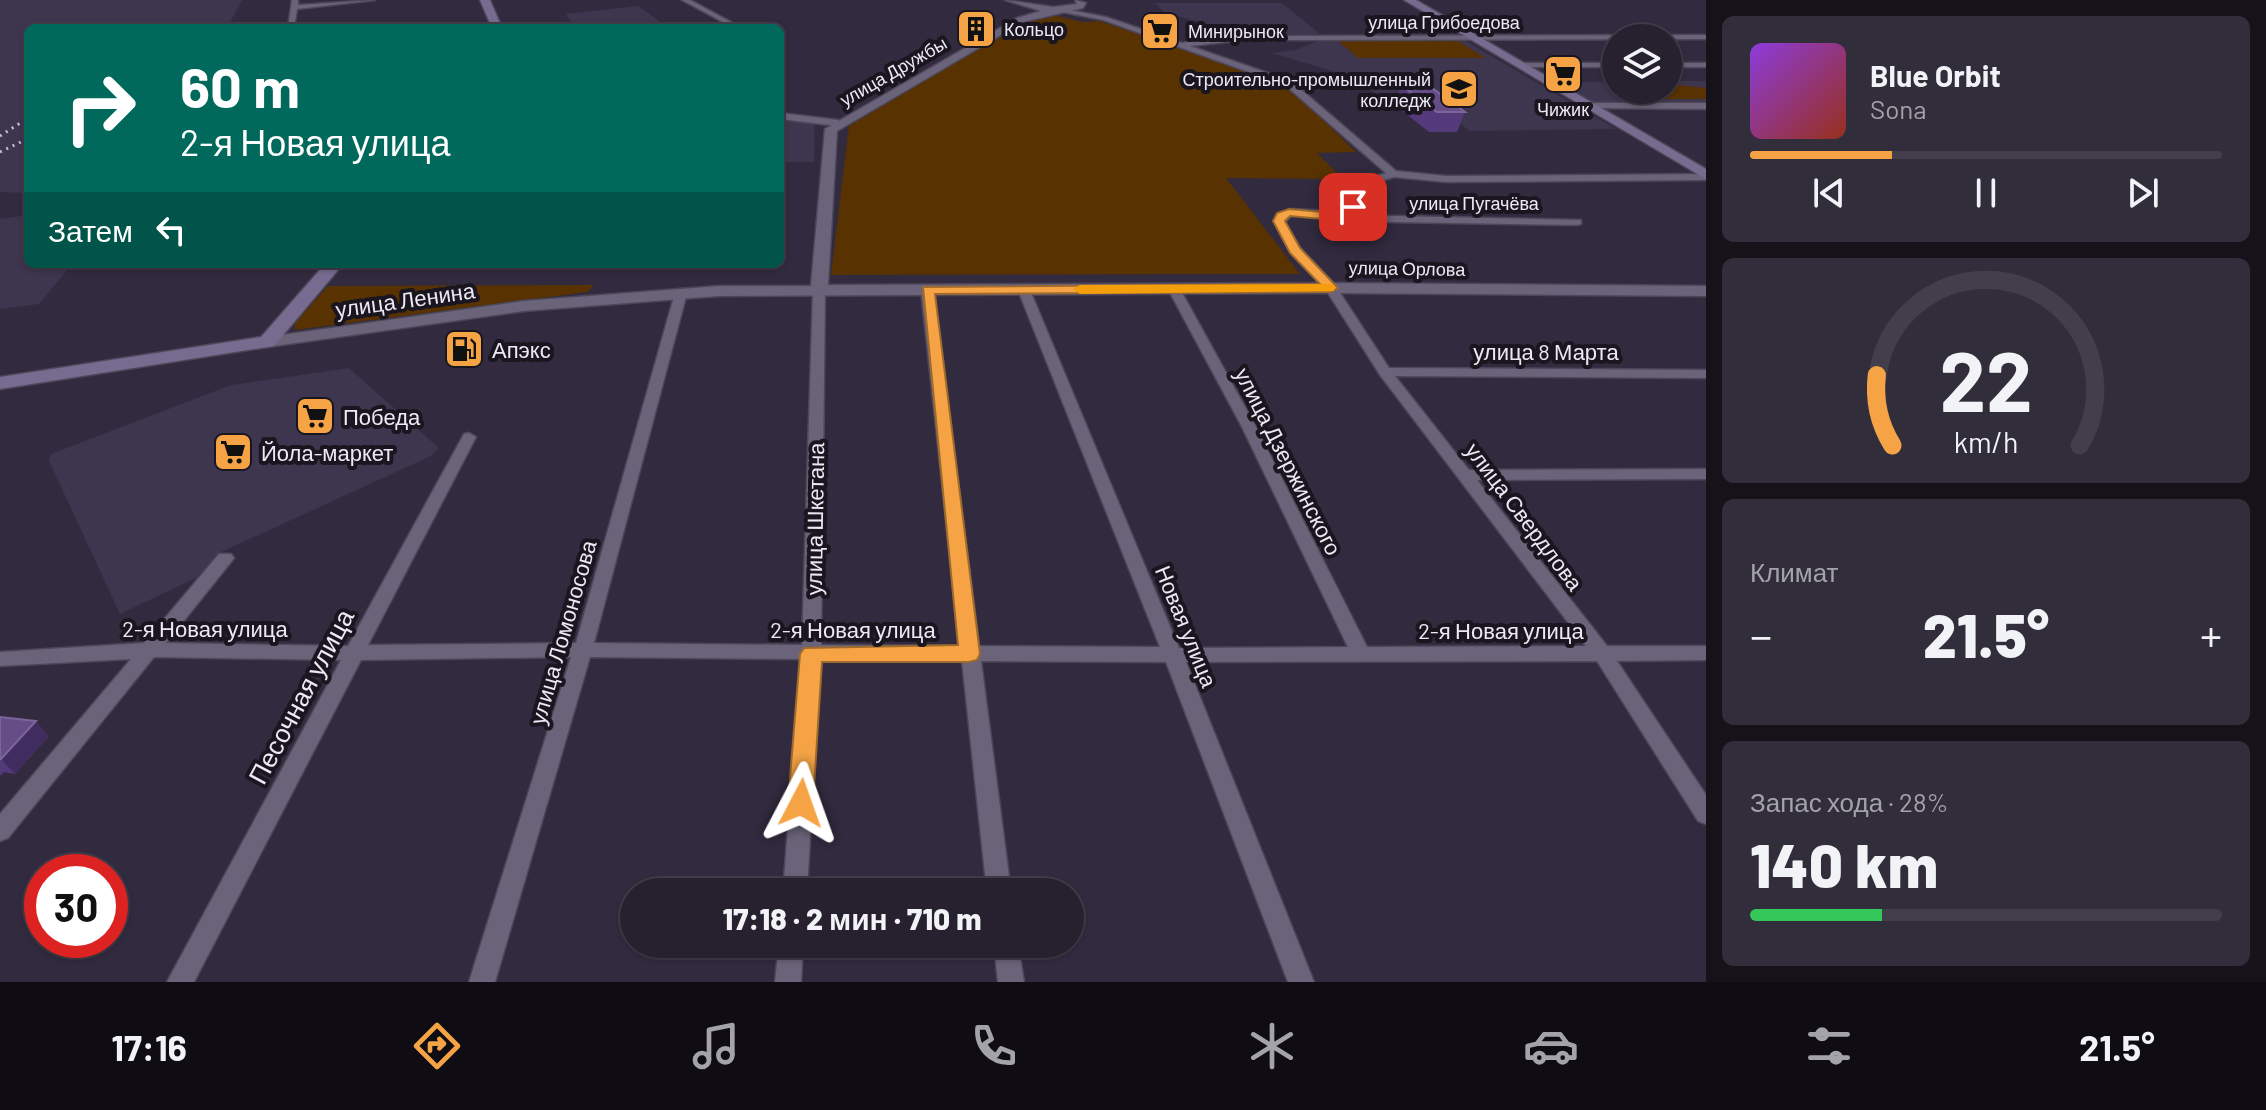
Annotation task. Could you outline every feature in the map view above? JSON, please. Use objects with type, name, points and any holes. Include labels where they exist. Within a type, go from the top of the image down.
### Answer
[{"type":"main road","points":[[485,0],[495,24]]},
{"type":"main road","points":[[1409,0],[1706,176]]},
{"type":"main road","points":[[267,342],[331,268]]},
{"type":"main road","name":"улица Ленина","points":[[0,383],[267,342]]},
{"type":"street","points":[[292,24],[295,3],[372,0]]},
{"type":"street","points":[[685,0],[731,24]]},
{"type":"street","points":[[1009,0],[1027,6],[1104,18],[1295,87],[1393,174],[1446,179],[1706,176]]},
{"type":"street","points":[[1055,10],[1077,8],[1081,2],[1104,18]]},
{"type":"street","name":"улица Дружбы","points":[[819,290],[828,135],[838,123],[1027,6]]},
{"type":"street","name":"улица Грибоедова","points":[[1183,45],[1230,38],[1706,37]]},
{"type":"street","points":[[1521,65],[1602,65]]},
{"type":"street","points":[[1682,65],[1706,65]]},
{"type":"street","points":[[1590,106],[1706,106]]},
{"type":"street","points":[[784,116],[838,123]]},
{"type":"street","name":"улица Пугачёва","points":[[1323,216],[1353,207],[1365,197],[1359,185],[1389,178],[1393,174]]},
{"type":"street","name":"улица Пугачёва","points":[[1331,288],[1295,250],[1279,221],[1281,215],[1289,212],[1342,220],[1577,222]]},
{"type":"street","name":"улица Орлова","points":[[819,290],[1331,288],[1706,291]]},
{"type":"street","name":"улица Свердлова","points":[[1331,288],[1385,372],[1602,653],[1706,814]]},
{"type":"street","name":"улица Дзержинского","points":[[1174,289],[1249,427],[1361,655]]},
{"type":"street","name":"улица Ленина","points":[[267,342],[524,306],[681,293],[819,290]]},
{"type":"street","name":"улица Шкетана","points":[[796,878],[811,654],[819,290]]},
{"type":"street","points":[[927,290],[997,878]]},
{"type":"street","name":"Новая улица","points":[[1024,290],[1173,655],[1301,982]]},
{"type":"street","name":"улица Ломоносова","points":[[482,982],[583,650],[681,293]]},
{"type":"street","name":"улица 8 Марта","points":[[1385,372],[1706,374]]},
{"type":"street","name":"Песочная улица","points":[[180,982],[469,437]]},
{"type":"street","points":[[1466,475],[1706,474]]},
{"type":"street","points":[[0,831],[225,558]]},
{"type":"street","name":"2-я Новая улица","points":[[0,659],[151,650],[1173,655],[1706,653]]},
{"type":"street","points":[[788,982],[790,958]]},
{"type":"street","points":[[1008,958],[1011,982]]},
{"type":"shaded area","points":[[0,0],[242,0],[229,24],[24,24],[24,193],[0,192]]},
{"type":"shaded area","points":[[1155,3],[1282,3],[1320,34],[1241,34],[1164,12]]},
{"type":"shaded area","points":[[638,6],[662,23],[572,24],[566,14]]},
{"type":"shaded area","points":[[1054,15],[1082,22],[1099,21],[1277,80],[1289,87],[1356,152],[1317,153],[1343,179],[1226,178],[1300,274],[831,275],[849,126],[1027,20]]},
{"type":"shaded area","name":"Строительно-промышленный колледж","points":[[1323,39],[1464,40],[1616,129],[1470,131],[1428,100],[1384,100],[1355,78],[1272,53],[1295,50]]},
{"type":"shaded area","points":[[1337,40],[1456,40],[1486,58],[1358,58]]},
{"type":"shaded area","points":[[1682,81],[1706,81],[1706,103],[1682,103]]},
{"type":"shaded area","points":[[1559,82],[1602,82],[1602,104],[1596,104]]},
{"type":"shaded area","points":[[1682,85],[1706,88],[1706,99],[1682,99]]},
{"type":"shaded area","points":[[784,117],[815,120],[814,162],[784,162]]},
{"type":"shaded area","points":[[24,216],[24,268],[69,268],[39,304],[0,309],[0,219]]},
{"type":"shaded area","points":[[594,285],[587,292],[295,330],[295,323],[328,286]]},
{"type":"shaded area","points":[[349,368],[439,448],[431,456],[219,553],[198,577],[120,614],[49,461],[51,454],[231,385]]},
{"type":"building","points":[[1401,85],[1428,85],[1465,112],[1437,112]]},
{"type":"building","points":[[0,717],[36,721],[1,759],[0,759]]},
{"type":"railway","points":[[0,136],[24,121]]},
{"type":"railway","points":[[0,152],[24,140]]},
{"type":"slow traffic","points":[[1080,289],[1329,288]]},
{"type":"place","name":"Кольцо","points":[[976,29]]},
{"type":"place","name":"Минирынок","points":[[1160,31]]},
{"type":"place","name":"Чижик","points":[[1563,74]]},
{"type":"place","name":"Строительно-промышленный колледж","points":[[1459,89]]},
{"type":"place","name":"Апэкс","points":[[464,349]]},
{"type":"place","name":"Победа","points":[[315,416]]},
{"type":"place","name":"Йола-маркет","points":[[233,452]]},
{"type":"route","points":[[801,803],[811,654],[969,654],[927,290],[1331,288],[1295,250],[1279,221],[1281,215],[1289,212],[1323,216],[1345,212],[1353,207]]}]
